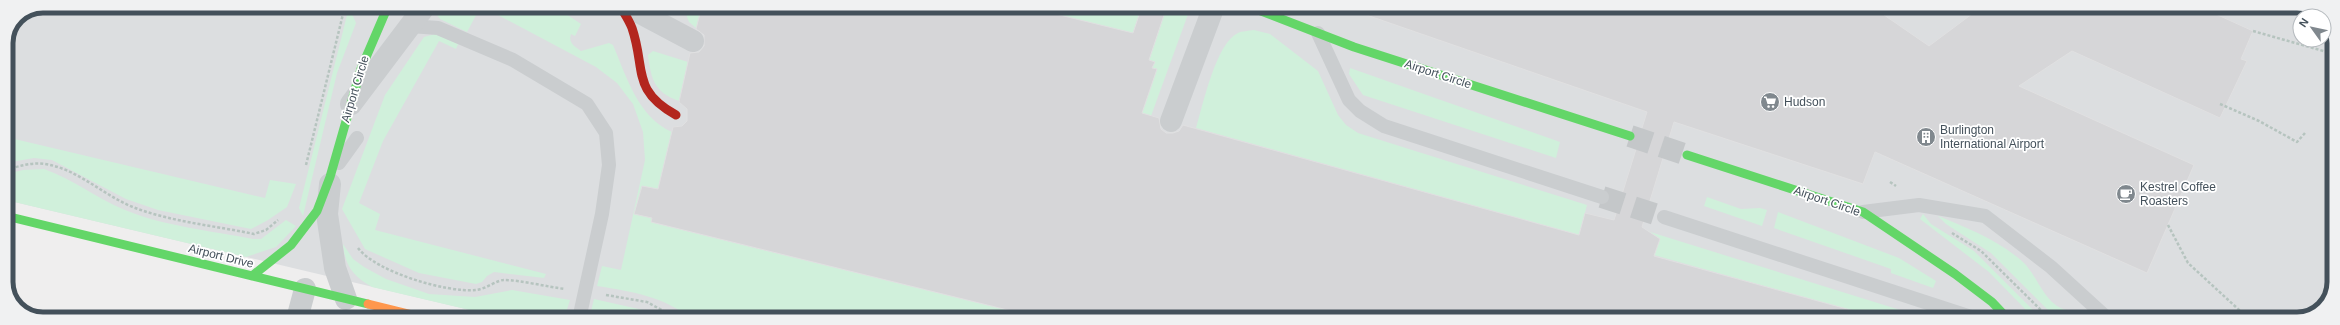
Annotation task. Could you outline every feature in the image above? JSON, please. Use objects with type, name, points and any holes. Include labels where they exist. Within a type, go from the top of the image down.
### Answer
[{"type":"street","name":"Airport Circle","points":[[252,276],[297,240],[315,214],[331,175],[349,106],[372,35],[384,13]]},
{"type":"street","points":[[349,106],[420,13]]},
{"type":"street","points":[[624,13],[632,28],[642,82],[653,101],[663,110],[676,115]]},
{"type":"street","points":[[640,13],[693,41]]},
{"type":"street","points":[[1171,121],[1211,13]]},
{"type":"street","name":"Airport Circle","points":[[1266,13],[1354,47],[1630,136]]},
{"type":"street","name":"Airport Circle","points":[[1687,155],[1863,212],[1955,274],[1992,302],[2001,312]]},
{"type":"street","name":"Airport Circle","points":[[331,175],[327,214],[335,268],[346,299]]},
{"type":"street","name":"Airport Drive","points":[[13,218],[400,312]]},
{"type":"street","points":[[299,312],[305,289]]},
{"type":"lane","points":[[410,26],[438,28],[513,60],[587,104],[606,133],[609,165],[595,248],[581,312]]},
{"type":"lane","points":[[1318,33],[1349,100],[1360,111],[1384,126],[1602,197]]},
{"type":"lane","points":[[331,175],[357,138]]},
{"type":"lane","points":[[1863,212],[1919,205],[1985,216],[2051,267],[2100,312]]},
{"type":"lane","points":[[1664,217],[1956,312]]},
{"type":"path","points":[[304,173],[343,13]]},
{"type":"path","points":[[2254,31],[2327,52]]},
{"type":"path","points":[[2220,104],[2259,121],[2297,142],[2305,133]]},
{"type":"path","points":[[13,168],[26,164],[45,164],[63,170],[109,197],[137,209],[254,234],[266,230],[282,217]]},
{"type":"path","points":[[1890,182],[1910,195],[1919,205]]},
{"type":"path","points":[[2168,225],[2188,263],[2241,312]]},
{"type":"path","points":[[1949,231],[1981,251],[2043,312]]},
{"type":"path","points":[[354,243],[363,255],[392,270],[432,286],[474,290],[486,289],[503,280],[572,290]]},
{"type":"path","points":[[602,295],[647,302],[665,312]]},
{"type":"shaded area","points":[[43,13],[2292,13],[2292,48],[2327,48],[2327,286],[2324,295],[2317,305],[2307,310],[2297,312],[478,312],[13,202],[13,43],[15,31],[26,18],[31,15]]},
{"type":"green space","points":[[348,13],[352,13],[356,23],[337,73],[303,216],[299,208]]},
{"type":"green space","points":[[438,13],[477,13],[467,32],[440,19],[437,15]]},
{"type":"green space","points":[[494,13],[564,13],[581,24],[575,36],[571,34],[570,37],[572,44],[576,48],[581,51],[609,43],[613,45],[629,83],[642,107],[650,117],[672,132],[658,189],[642,186],[634,214],[652,218],[651,222],[1016,312],[682,312],[659,300],[647,296],[624,290],[597,286],[602,266],[621,270],[645,160],[643,132],[633,104],[617,83],[596,67]]},
{"type":"green space","points":[[686,13],[700,13],[696,28],[689,22]]},
{"type":"green space","points":[[1051,13],[1188,13],[1151,116],[1127,109],[1156,69],[1152,68],[1154,62],[1149,60],[1104,103],[1119,30]]},
{"type":"green space","points":[[1254,30],[1270,34],[1318,71],[1338,115],[1346,125],[1358,133],[1587,205],[1579,235],[1196,128],[1211,76],[1223,49],[1230,39],[1238,33]]},
{"type":"green space","points":[[435,34],[458,44],[456,49],[439,41],[383,141],[359,203],[380,214],[375,230],[546,274],[544,278],[494,272],[487,276],[482,282],[476,284],[419,273],[365,249],[342,209],[385,95],[424,37]]},
{"type":"green space","points":[[653,51],[688,62],[679,101],[664,93],[655,84],[648,55]]},
{"type":"green space","points":[[1350,68],[1560,142],[1556,158],[1363,95],[1349,74]]},
{"type":"green space","points":[[13,139],[265,198],[270,180],[296,184],[287,207],[251,229],[158,210],[126,199],[52,160],[34,158],[13,162]]},
{"type":"green space","points":[[44,169],[65,178],[125,210],[140,216],[188,228],[261,239],[286,220],[296,226],[276,247],[246,257],[13,202],[13,172],[23,170]]},
{"type":"green space","points":[[1707,197],[1741,209],[1760,208],[1767,210],[1762,226],[1704,206]]},
{"type":"green space","points":[[1778,212],[1899,258],[1936,281],[1933,288],[1891,273],[1891,269],[1774,228]]},
{"type":"green space","points":[[1923,214],[1931,224],[1974,251],[2035,312],[2028,312],[1989,272],[1920,219]]},
{"type":"green space","points":[[1938,216],[1972,230],[2005,248],[2024,263],[2051,301],[2065,310],[2076,312],[2052,312],[2047,309],[1991,253],[1946,224]]},
{"type":"green space","points":[[1647,231],[1907,312],[1856,312],[1647,253],[1649,248],[1656,250],[1660,239]]},
{"type":"green space","points":[[343,244],[353,259],[364,267],[386,279],[429,294],[475,297],[512,290],[570,300],[566,312],[478,312],[372,287],[360,279],[351,270],[344,252]]},
{"type":"green space","points":[[594,299],[646,312],[591,312]]},
{"type":"building","points":[[700,13],[1052,13],[1133,33],[1140,13],[1165,13],[1149,60],[1155,62],[1152,68],[1157,69],[1142,113],[1159,118],[1161,129],[1166,133],[1179,131],[1183,125],[1579,235],[1585,213],[1614,220],[1637,146],[1642,139],[1641,131],[1647,112],[1361,13],[1881,13],[1929,46],[1973,13],[2213,13],[2253,31],[2241,59],[2247,61],[2220,118],[2072,51],[2019,86],[2194,165],[2147,273],[1875,152],[1863,184],[1674,122],[1642,227],[1660,239],[1654,256],[1858,312],[1016,312],[651,222],[652,218],[634,214],[642,186],[658,189],[673,127],[682,126],[687,121],[687,109],[679,102],[690,53],[699,52],[704,46],[704,35],[696,29]]},
{"type":"tunnel","points":[[1630,136],[1687,155]]},
{"type":"tunnel","points":[[1602,197],[1664,217]]},
{"type":"traffic: fast","points":[[252,276],[291,245],[317,211],[330,177],[361,69],[385,13]]},
{"type":"traffic: fast","points":[[1266,13],[1354,47],[1630,136]]},
{"type":"traffic: fast","points":[[1687,155],[1863,212],[1955,274],[1992,302],[2001,312]]},
{"type":"traffic: fast","points":[[13,218],[368,304]]},
{"type":"traffic: slow","points":[[368,304],[401,312]]},
{"type":"traffic: jam","points":[[624,13],[632,28],[642,78],[646,87],[652,97],[676,115]]},
{"type":"place","name":"Hudson","points":[[1770,102]]},
{"type":"place","name":"Burlington International Airport","points":[[1926,137]]},
{"type":"place","name":"Kestrel Coffee Roasters","points":[[2126,194]]}]
